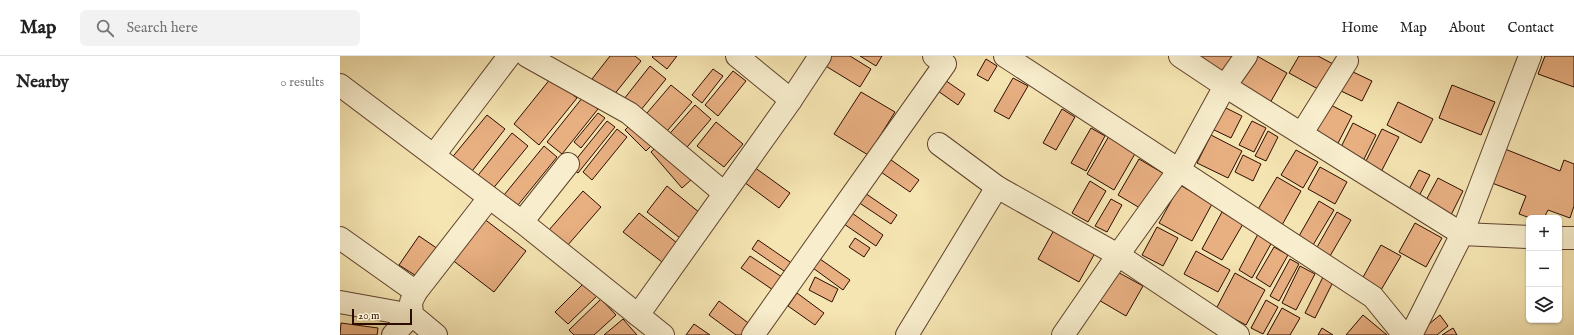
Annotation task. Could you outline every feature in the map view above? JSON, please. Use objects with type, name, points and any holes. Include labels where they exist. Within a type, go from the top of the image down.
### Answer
[{"type":"street","points":[[434,155],[509,56]]},
{"type":"street","points":[[527,56],[628,113],[724,193]]},
{"type":"street","points":[[737,56],[791,100]]},
{"type":"street","points":[[638,315],[791,100],[820,56]]},
{"type":"street","points":[[753,335],[945,64],[934,56]]},
{"type":"street","points":[[1005,56],[1372,297],[1404,335]]},
{"type":"street","points":[[1180,56],[1225,86],[1462,234],[1526,237]]},
{"type":"street","points":[[1063,335],[1118,255],[1180,170],[1225,86],[1246,56]]},
{"type":"street","points":[[1411,335],[1462,234],[1530,56]]},
{"type":"street","points":[[1302,133],[1346,61]]},
{"type":"street","points":[[340,85],[522,222],[663,335]]},
{"type":"street","points":[[939,144],[997,187],[1118,255],[1210,328],[1238,335]]},
{"type":"street","points":[[522,222],[568,164]]},
{"type":"street","points":[[906,335],[997,187]]},
{"type":"street","points":[[394,335],[412,316],[411,302],[416,292],[489,198]]},
{"type":"street","points":[[340,238],[416,292]]},
{"type":"street","points":[[1562,238],[1574,238]]},
{"type":"street","points":[[340,302],[412,316],[436,335]]},
{"type":"building","points":[[610,56],[635,56],[641,61],[613,96],[592,79]]},
{"type":"building","points":[[677,56],[667,69],[652,57]]},
{"type":"building","points":[[830,56],[850,56],[871,69],[860,87],[824,65]]},
{"type":"building","points":[[860,56],[882,56],[876,66]]},
{"type":"building","points":[[1193,56],[1232,56],[1222,73]]},
{"type":"building","points":[[1255,56],[1287,73],[1270,103],[1238,85]]},
{"type":"building","points":[[1299,56],[1318,56],[1333,64],[1318,89],[1289,73]]},
{"type":"building","points":[[1545,56],[1574,56],[1574,87],[1538,74]]},
{"type":"building","points":[[986,59],[997,66],[988,81],[977,75]]},
{"type":"building","points":[[650,66],[666,79],[636,116],[620,104]]},
{"type":"building","points":[[713,69],[723,76],[702,103],[692,95]]},
{"type":"building","points":[[733,71],[746,81],[718,116],[705,105]]},
{"type":"building","points":[[1351,71],[1372,81],[1362,101],[1341,91]]},
{"type":"building","points":[[551,78],[577,98],[539,145],[514,124]]},
{"type":"building","points":[[942,78],[965,94],[958,105],[935,89]]},
{"type":"building","points":[[1013,78],[1028,86],[1009,119],[994,111]]},
{"type":"building","points":[[671,85],[692,102],[661,138],[641,120]]},
{"type":"building","points":[[1452,85],[1495,102],[1481,135],[1439,118]]},
{"type":"building","points":[[861,92],[895,112],[868,155],[834,134]]},
{"type":"building","points":[[583,97],[598,109],[562,154],[547,142]]},
{"type":"building","points":[[1398,102],[1433,119],[1421,143],[1387,125]]},
{"type":"building","points":[[1329,104],[1352,116],[1336,147],[1313,135]]},
{"type":"building","points":[[695,105],[711,119],[682,153],[665,139]]},
{"type":"building","points":[[1224,107],[1242,116],[1231,138],[1212,129]]},
{"type":"building","points":[[1062,109],[1075,117],[1056,150],[1043,143]]},
{"type":"building","points":[[598,113],[605,118],[581,148],[574,142]]},
{"type":"building","points":[[487,115],[505,129],[469,175],[450,160]]},
{"type":"building","points":[[635,120],[656,141],[646,151],[625,130]]},
{"type":"building","points":[[607,121],[615,127],[578,173],[570,167]]},
{"type":"building","points":[[1252,121],[1266,128],[1254,152],[1239,145]]},
{"type":"building","points":[[716,122],[743,144],[724,167],[697,146]]},
{"type":"building","points":[[1353,123],[1376,135],[1363,161],[1340,149]]},
{"type":"building","points":[[1091,128],[1105,136],[1086,171],[1071,163]]},
{"type":"building","points":[[617,129],[627,137],[592,180],[583,172]]},
{"type":"building","points":[[1382,129],[1399,137],[1381,172],[1365,163]]},
{"type":"building","points":[[1268,131],[1278,137],[1266,161],[1255,156]]},
{"type":"building","points":[[512,133],[528,146],[491,191],[475,179]]},
{"type":"building","points":[[1211,135],[1242,151],[1228,178],[1197,163]]},
{"type":"building","points":[[1109,136],[1136,152],[1114,190],[1087,174]]},
{"type":"building","points":[[660,143],[692,179],[682,188],[651,152]]},
{"type":"building","points":[[544,146],[557,157],[518,205],[504,195]]},
{"type":"building","points":[[1505,149],[1560,171],[1564,160],[1574,164],[1574,206],[1570,218],[1548,210],[1546,215],[1526,215],[1526,217],[1519,214],[1526,196],[1492,183]]},
{"type":"building","points":[[1296,150],[1318,162],[1303,188],[1281,175]]},
{"type":"building","points":[[1243,155],[1261,164],[1253,181],[1235,172]]},
{"type":"building","points":[[887,157],[919,180],[910,192],[878,170]]},
{"type":"building","points":[[1139,159],[1166,175],[1145,211],[1118,195]]},
{"type":"building","points":[[754,167],[790,193],[779,208],[744,182]]},
{"type":"building","points":[[1320,167],[1347,182],[1335,204],[1308,189]]},
{"type":"building","points":[[1419,170],[1430,175],[1418,198],[1407,193]]},
{"type":"building","points":[[1277,177],[1301,191],[1282,225],[1257,211]]},
{"type":"building","points":[[1438,178],[1463,191],[1450,217],[1424,204]]},
{"type":"building","points":[[1090,181],[1106,191],[1088,222],[1072,213]]},
{"type":"building","points":[[1180,185],[1212,204],[1192,241],[1159,223]]},
{"type":"building","points":[[667,186],[700,213],[680,238],[647,212]]},
{"type":"building","points":[[583,191],[601,207],[567,246],[549,230]]},
{"type":"building","points":[[862,191],[897,215],[891,224],[855,200]]},
{"type":"building","points":[[1111,199],[1122,205],[1107,232],[1095,226]]},
{"type":"building","points":[[1319,201],[1334,210],[1313,245],[1299,236]]},
{"type":"building","points":[[1222,212],[1243,224],[1222,260],[1202,249]]},
{"type":"building","points":[[1337,212],[1351,220],[1330,256],[1316,249]]},
{"type":"building","points":[[639,213],[677,243],[662,262],[623,232]]},
{"type":"building","points":[[852,213],[883,235],[876,246],[844,224]]},
{"type":"building","points":[[483,218],[526,251],[494,292],[451,259]]},
{"type":"building","points":[[1415,223],[1442,238],[1426,267],[1399,252]]},
{"type":"building","points":[[1157,227],[1178,238],[1163,266],[1142,255]]},
{"type":"building","points":[[1054,230],[1095,253],[1079,282],[1038,259]]},
{"type":"building","points":[[1258,234],[1272,242],[1252,278],[1239,270]]},
{"type":"building","points":[[419,236],[438,249],[421,279],[399,265]]},
{"type":"building","points":[[855,238],[870,248],[864,257],[849,247]]},
{"type":"building","points":[[758,240],[793,264],[787,273],[752,249]]},
{"type":"building","points":[[1381,245],[1401,256],[1381,290],[1362,279]]},
{"type":"building","points":[[1274,247],[1288,255],[1270,287],[1256,278]]},
{"type":"building","points":[[1196,251],[1230,270],[1218,292],[1184,274]]},
{"type":"building","points":[[750,256],[782,277],[773,290],[741,268]]},
{"type":"building","points":[[820,259],[850,280],[843,290],[813,268]]},
{"type":"building","points":[[1290,259],[1299,264],[1279,301],[1270,296]]},
{"type":"building","points":[[1300,266],[1315,274],[1296,310],[1282,303]]},
{"type":"building","points":[[1114,270],[1143,286],[1126,316],[1097,299]]},
{"type":"building","points":[[1235,273],[1265,290],[1246,325],[1216,309]]},
{"type":"building","points":[[815,277],[838,289],[832,302],[809,290]]},
{"type":"building","points":[[1323,277],[1333,282],[1315,318],[1305,313]]},
{"type":"building","points":[[585,282],[598,295],[568,324],[555,312]]},
{"type":"building","points":[[797,293],[824,313],[815,325],[788,306]]},
{"type":"building","points":[[601,299],[616,315],[594,335],[574,335],[569,330]]},
{"type":"building","points":[[1266,300],[1278,307],[1263,334],[1251,328]]},
{"type":"building","points":[[719,301],[751,325],[743,335],[736,335],[709,315]]},
{"type":"building","points":[[1282,308],[1300,318],[1290,335],[1267,335]]},
{"type":"building","points":[[1363,315],[1387,335],[1346,335]]},
{"type":"building","points":[[1440,315],[1448,326],[1437,335],[1417,334]]},
{"type":"building","points":[[623,319],[637,335],[604,335]]},
{"type":"building","points":[[341,323],[378,328],[377,335],[340,335]]},
{"type":"building","points":[[694,324],[710,335],[686,335]]},
{"type":"building","points":[[1322,328],[1333,335],[1318,335]]},
{"type":"building","points":[[1453,328],[1457,335],[1442,335]]}]
